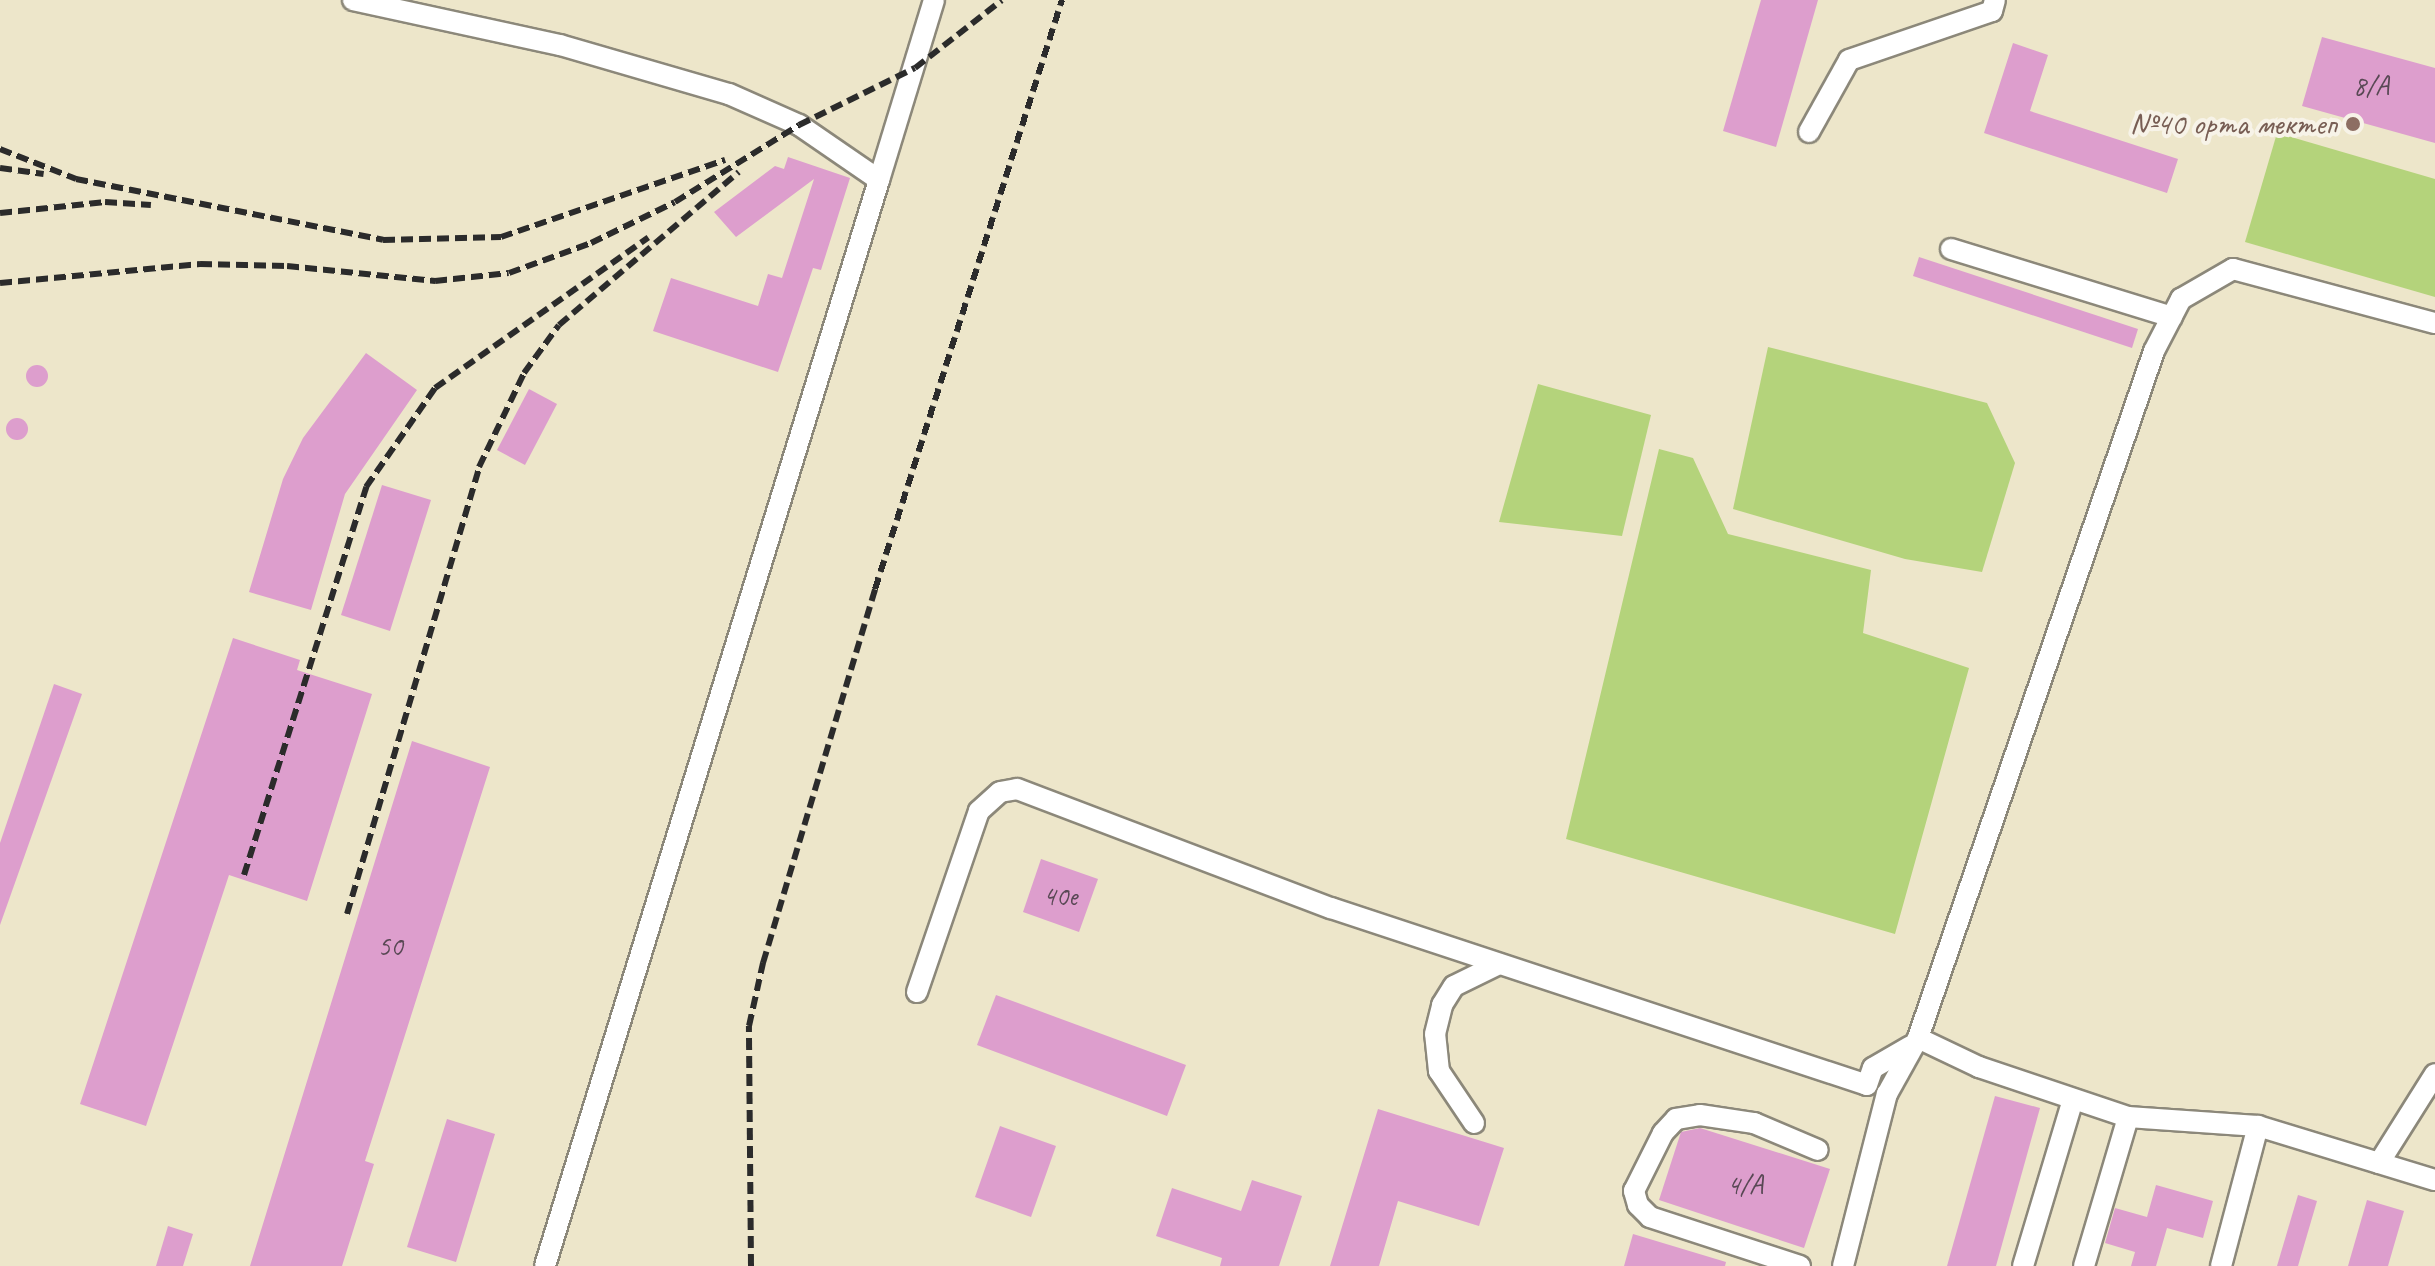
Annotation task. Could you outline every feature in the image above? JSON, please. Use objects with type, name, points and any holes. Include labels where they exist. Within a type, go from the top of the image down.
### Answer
[{"type":"lane","points":[[353,0],[560,45],[729,94],[799,125],[879,180]]},
{"type":"lane","points":[[545,1266],[934,0]]},
{"type":"lane","points":[[1809,132],[1849,60],[1992,11],[1995,0]]},
{"type":"lane","points":[[1951,249],[2172,317]]},
{"type":"lane","points":[[1843,1266],[1887,1094],[1918,1038],[2154,351],[2181,299],[2233,269],[2435,323]]},
{"type":"lane","points":[[917,992],[979,811],[1000,792],[1017,789],[1331,908],[1887,1094]]},
{"type":"lane","points":[[1474,1123],[1439,1071],[1435,1034],[1442,1005],[1454,986],[1499,964]]},
{"type":"lane","points":[[1867,1085],[1873,1068],[1899,1056],[1918,1038]]},
{"type":"lane","points":[[1918,1038],[1979,1067],[2128,1117],[2258,1126],[2435,1180]]},
{"type":"lane","points":[[2379,1163],[2435,1074]]},
{"type":"lane","points":[[2023,1266],[2073,1099]]},
{"type":"lane","points":[[1800,1266],[1650,1217],[1638,1205],[1634,1191],[1663,1133],[1676,1119],[1700,1115],[1754,1123],[1818,1150]]},
{"type":"lane","points":[[2084,1266],[2128,1117]]},
{"type":"lane","points":[[2221,1266],[2258,1126]]},
{"type":"green space","points":[[2277,133],[2435,179],[2435,297],[2245,242]]},
{"type":"green space","points":[[1768,347],[1987,403],[2015,463],[1982,572],[1905,559],[1733,509]]},
{"type":"green space","points":[[1538,384],[1651,415],[1622,536],[1499,522]]},
{"type":"green space","points":[[1659,449],[1693,458],[1728,534],[1871,570],[1863,633],[1969,668],[1895,934],[1566,839]]},
{"type":"building","points":[[1761,0],[1818,0],[1776,147],[1723,131]]},
{"type":"building","points":[[2322,37],[2435,68],[2435,143],[2302,106]]},
{"type":"building","points":[[2013,43],[2048,55],[2030,111],[2178,159],[2167,193],[1984,133]]},
{"type":"building","points":[[788,157],[850,178],[821,270],[813,268],[778,372],[653,331],[671,278],[758,306],[768,274],[782,278],[814,179],[736,237],[714,212],[775,166],[784,169]]},
{"type":"building","points":[[1919,257],[2138,329],[2132,348],[1913,276]]},
{"type":"building","points":[[366,353],[417,390],[345,494],[311,610],[249,592],[283,479],[303,438]]},
{"type":"building","points":[[37,365],[45,368],[48,376],[45,384],[37,387],[29,384],[26,376],[29,368]]},
{"type":"building","points":[[529,389],[557,404],[525,465],[497,450]]},
{"type":"building","points":[[17,418],[25,421],[28,429],[25,437],[17,440],[9,437],[6,429],[9,421]]},
{"type":"building","points":[[382,485],[431,500],[390,631],[341,615]]},
{"type":"building","points":[[233,638],[300,660],[297,670],[372,694],[307,901],[229,875],[146,1126],[80,1104]]},
{"type":"building","points":[[54,684],[82,694],[0,925],[0,843]]},
{"type":"building","points":[[412,741],[490,767],[365,1161],[374,1164],[342,1266],[250,1266]]},
{"type":"building","points":[[1041,859],[1098,879],[1079,932],[1023,912]]},
{"type":"building","points":[[996,995],[1186,1065],[1167,1116],[977,1045]]},
{"type":"building","points":[[1995,1096],[2040,1108],[1996,1266],[1947,1266]]},
{"type":"building","points":[[1378,1109],[1504,1148],[1479,1226],[1398,1201],[1379,1266],[1330,1266]]},
{"type":"building","points":[[447,1119],[495,1134],[456,1262],[407,1247]]},
{"type":"building","points":[[1000,1126],[1056,1146],[1031,1217],[975,1197]]},
{"type":"building","points":[[1700,1128],[1830,1169],[1804,1248],[1659,1200],[1681,1132]]},
{"type":"building","points":[[1252,1180],[1302,1196],[1279,1266],[1220,1266],[1222,1258],[1156,1236],[1172,1188],[1241,1211]]},
{"type":"building","points":[[2156,1185],[2213,1201],[2203,1238],[2167,1228],[2156,1266],[2131,1266],[2135,1252],[2105,1243],[2115,1208],[2147,1217]]},
{"type":"building","points":[[2298,1195],[2317,1201],[2298,1266],[2277,1266]]},
{"type":"building","points":[[2367,1200],[2404,1211],[2388,1266],[2348,1266]]},
{"type":"building","points":[[168,1226],[193,1234],[183,1266],[156,1266]]},
{"type":"building","points":[[1633,1234],[1726,1262],[1725,1266],[1624,1266]]},
{"type":"railway","points":[[0,283],[200,264],[287,266],[435,281],[509,273],[591,243],[675,202],[799,125],[915,68],[1002,0]]},
{"type":"railway","points":[[751,1266],[749,1026],[763,963],[875,589],[1062,0]]},
{"type":"railway","points":[[0,149],[76,179],[383,240],[501,237],[725,160]]},
{"type":"railway","points":[[0,168],[44,174]]},
{"type":"railway","points":[[347,914],[479,467],[524,373],[559,325],[739,172]]},
{"type":"railway","points":[[0,213],[105,202],[151,205]]},
{"type":"railway","points":[[244,875],[366,487],[435,388],[648,238]]},
{"type":"place","name":"№40 орта мектеп","points":[[2353,124]]}]
